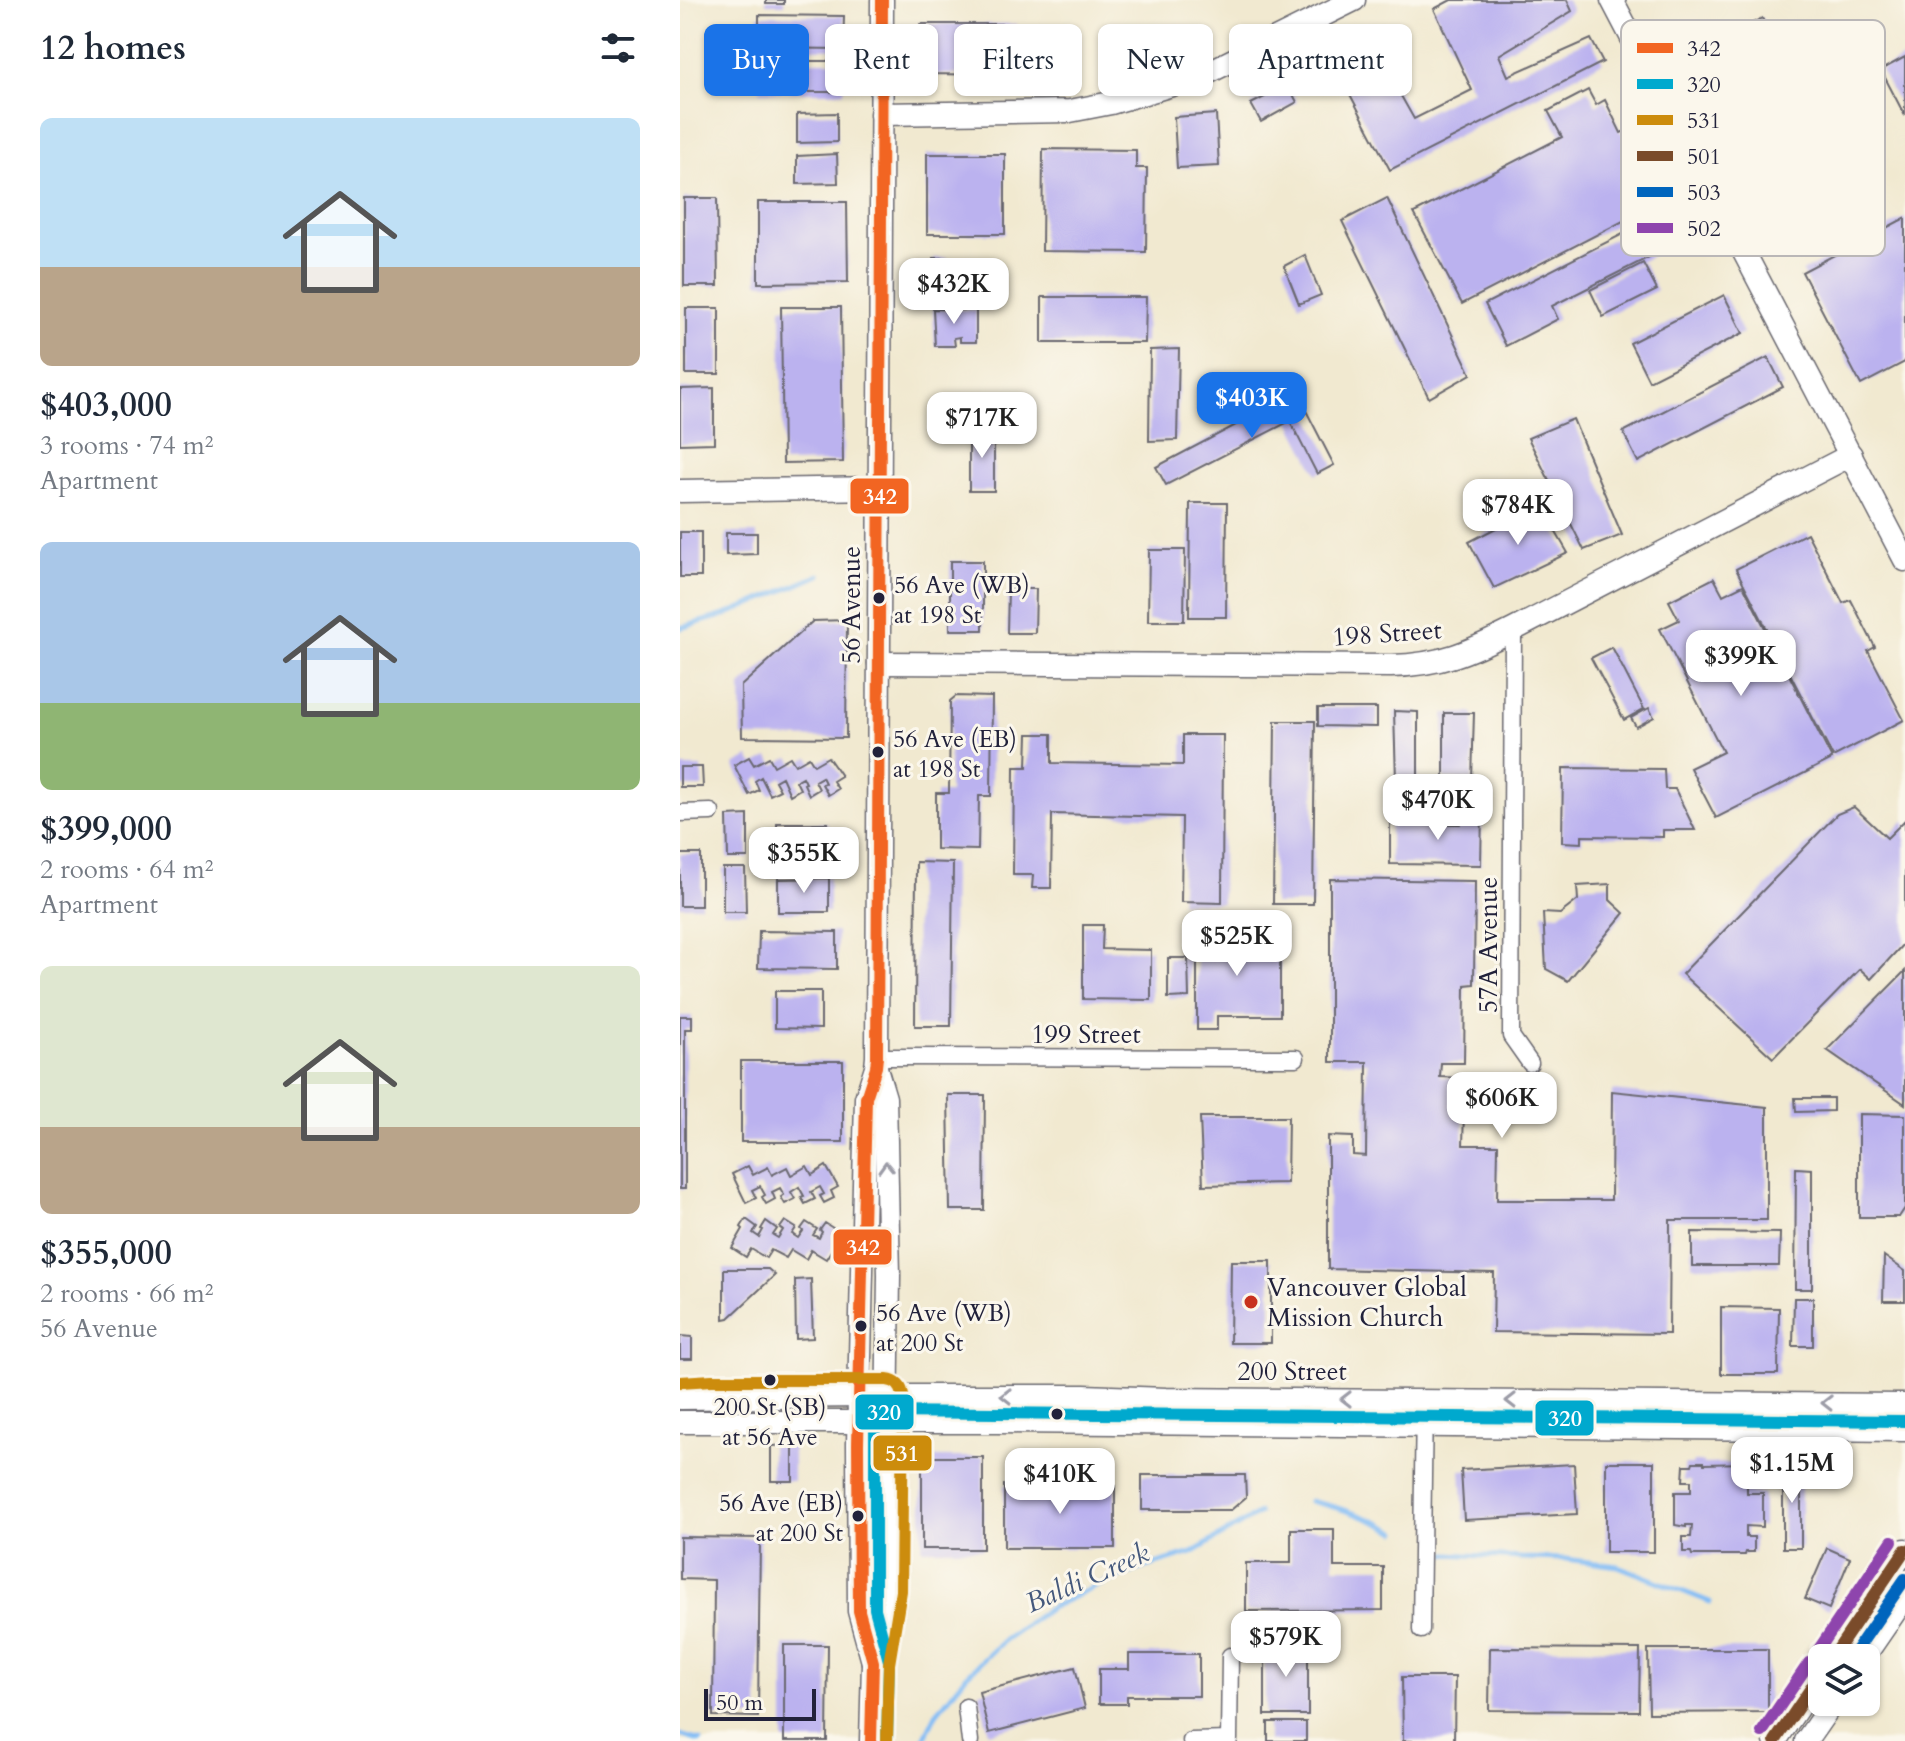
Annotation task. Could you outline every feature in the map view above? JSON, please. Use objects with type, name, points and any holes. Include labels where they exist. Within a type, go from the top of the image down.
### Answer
[{"type":"main road","name":"56 Avenue","points":[[871,1741],[873,1662],[885,1591],[887,1422],[885,1098],[876,1062],[882,0]]},
{"type":"main road","points":[[881,114],[1070,111],[1111,103],[1199,77],[1354,0]]},
{"type":"main road","points":[[1612,0],[1623,20]]},
{"type":"main road","points":[[1746,256],[1905,560]]},
{"type":"main road","name":"198 Street","points":[[879,663],[1407,666],[1430,663],[1471,651],[1851,455]]},
{"type":"main road","points":[[680,491],[880,488]]},
{"type":"main road","name":"56 Avenue","points":[[873,1662],[859,1611],[859,1422],[866,1098],[876,1062]]},
{"type":"main road","points":[[863,1215],[877,1218],[888,1235]]},
{"type":"main road","name":"200 Street","points":[[680,1398],[887,1396],[1905,1405]]},
{"type":"main road","name":"200 Street","points":[[680,1422],[1905,1430]]},
{"type":"main road","points":[[1841,1644],[1905,1550]]},
{"type":"main road","points":[[1873,1644],[1905,1597]]},
{"type":"main road","points":[[1775,1741],[1808,1693]]},
{"type":"main road","points":[[1806,1741],[1823,1716]]},
{"type":"street","name":"57A Avenue","points":[[1513,630],[1511,1036],[1530,1063]]},
{"type":"street","points":[[680,813],[711,812]]},
{"type":"street","name":"199 Street","points":[[876,1062],[1296,1058]]},
{"type":"street","points":[[1421,1630],[1424,1400]]},
{"type":"street","points":[[1191,1741],[1229,1740],[1230,1656]]},
{"type":"street","points":[[966,1707],[970,1741]]},
{"type":"building","points":[[766,0],[784,0],[784,4],[766,4]]},
{"type":"building","points":[[1451,0],[1567,0],[1572,11],[1499,55],[1508,76],[1591,39],[1603,62],[1390,170],[1351,96],[1401,96],[1414,119],[1472,90],[1434,9]]},
{"type":"building","points":[[759,15],[844,16],[844,24],[825,24],[825,49],[809,49],[809,24],[759,24]]},
{"type":"building","points":[[938,24],[954,24],[954,74],[938,74]]},
{"type":"building","points":[[1905,57],[1905,116],[1885,78],[1885,68]]},
{"type":"building","points":[[809,61],[825,61],[825,92],[809,92]]},
{"type":"building","points":[[1588,90],[1596,105],[1605,100],[1621,133],[1621,222],[1462,304],[1414,213],[1562,137],[1548,111]]},
{"type":"building","points":[[1267,96],[1294,96],[1297,102],[1261,122],[1251,104]]},
{"type":"building","points":[[837,113],[837,142],[797,143],[797,114]]},
{"type":"building","points":[[1216,114],[1219,166],[1177,168],[1174,117]]},
{"type":"building","points":[[1043,149],[1136,150],[1136,168],[1147,168],[1146,252],[1042,251]]},
{"type":"building","points":[[837,154],[838,183],[797,184],[797,156]]},
{"type":"building","points":[[927,154],[1005,154],[1005,234],[927,234]]},
{"type":"building","points":[[684,198],[717,198],[718,286],[684,286]]},
{"type":"building","points":[[1387,198],[1471,374],[1429,398],[1342,221]]},
{"type":"building","points":[[758,202],[847,202],[848,282],[758,283]]},
{"type":"building","points":[[1905,218],[1905,362],[1861,385],[1802,272],[1833,256],[1885,256],[1885,228]]},
{"type":"building","points":[[1621,235],[1621,256],[1651,256],[1552,306],[1558,319],[1506,346],[1485,304]]},
{"type":"building","points":[[1305,255],[1321,295],[1299,304],[1284,266]]},
{"type":"building","points":[[933,258],[947,258],[947,265],[986,266],[985,292],[930,293]]},
{"type":"building","points":[[1643,263],[1657,290],[1603,317],[1590,290]]},
{"type":"building","points":[[1724,295],[1743,333],[1649,381],[1630,343]]},
{"type":"building","points":[[1042,297],[1146,297],[1145,343],[1042,343]]},
{"type":"building","points":[[781,307],[841,307],[843,462],[783,463]]},
{"type":"building","points":[[686,308],[719,308],[719,374],[686,374]]},
{"type":"building","points":[[933,309],[976,310],[976,342],[960,342],[960,337],[954,338],[955,346],[935,346]]},
{"type":"building","points":[[1179,349],[1177,440],[1149,441],[1150,350]]},
{"type":"building","points":[[1768,357],[1783,387],[1638,462],[1623,432]]},
{"type":"building","points":[[714,388],[714,443],[680,444],[680,389]]},
{"type":"building","points":[[1297,393],[1334,465],[1317,474],[1290,421],[1166,485],[1156,467]]},
{"type":"building","points":[[1573,419],[1622,535],[1584,550],[1528,438]]},
{"type":"building","points":[[969,428],[994,428],[994,491],[969,491]]},
{"type":"building","points":[[1190,503],[1227,503],[1226,617],[1189,617]]},
{"type":"building","points":[[1540,505],[1568,553],[1494,588],[1469,542]]},
{"type":"building","points":[[680,532],[701,532],[701,577],[680,577]]},
{"type":"building","points":[[726,533],[757,533],[757,554],[726,555]]},
{"type":"building","points":[[1807,533],[1843,603],[1851,600],[1875,647],[1868,651],[1904,720],[1833,757],[1736,569]]},
{"type":"building","points":[[1149,550],[1185,550],[1184,621],[1148,621]]},
{"type":"building","points":[[950,561],[983,561],[983,630],[950,630]]},
{"type":"building","points":[[1714,578],[1723,595],[1743,585],[1832,759],[1716,818],[1690,768],[1723,752],[1660,629],[1679,620],[1669,601]]},
{"type":"building","points":[[1008,589],[1036,589],[1035,633],[1007,633]]},
{"type":"building","points":[[847,620],[846,738],[742,737],[741,686],[813,621]]},
{"type":"building","points":[[1612,647],[1644,709],[1624,720],[1591,658]]},
{"type":"building","points":[[956,696],[992,697],[991,796],[979,796],[978,850],[936,849],[936,793],[949,793],[950,701]]},
{"type":"building","points":[[1318,708],[1377,708],[1377,727],[1318,726]]},
{"type":"building","points":[[1649,708],[1654,717],[1636,727],[1631,718]]},
{"type":"building","points":[[1394,711],[1418,712],[1418,781],[1396,780]]},
{"type":"building","points":[[1444,713],[1474,713],[1472,780],[1444,779]]},
{"type":"building","points":[[1275,721],[1315,721],[1313,904],[1273,904]]},
{"type":"building","points":[[1028,734],[1052,734],[1052,763],[1183,765],[1183,735],[1223,735],[1222,903],[1181,902],[1182,817],[1052,814],[1051,888],[1032,888],[1033,875],[1013,875],[1014,767],[1027,767]]},
{"type":"building","points":[[749,757],[754,765],[769,757],[774,766],[790,757],[795,765],[809,757],[814,765],[828,757],[841,776],[833,781],[838,789],[828,795],[822,777],[815,781],[819,789],[809,795],[803,777],[796,781],[800,789],[790,795],[782,777],[775,781],[780,790],[770,795],[761,777],[755,781],[759,790],[749,795],[734,765]]},
{"type":"building","points":[[680,767],[702,767],[703,787],[680,787]]},
{"type":"building","points":[[1563,768],[1664,769],[1665,789],[1675,789],[1695,830],[1663,830],[1663,837],[1582,836],[1582,843],[1562,842]]},
{"type":"building","points":[[1854,807],[1887,838],[1905,820],[1905,942],[1871,979],[1860,969],[1773,1058],[1682,974],[1837,814]]},
{"type":"building","points":[[1460,810],[1482,810],[1481,865],[1390,864],[1390,823],[1460,824]]},
{"type":"building","points":[[748,815],[748,858],[728,858],[727,816]]},
{"type":"building","points":[[777,823],[828,823],[828,856],[777,856]]},
{"type":"building","points":[[680,854],[701,854],[701,906],[680,906]]},
{"type":"building","points":[[916,862],[953,863],[951,1026],[915,1026]]},
{"type":"building","points":[[723,868],[745,868],[746,912],[723,912]]},
{"type":"building","points":[[829,878],[829,912],[778,912],[778,879]]},
{"type":"building","points":[[1330,879],[1475,881],[1474,984],[1465,985],[1464,1063],[1441,1063],[1440,1077],[1465,1078],[1463,1145],[1498,1145],[1497,1200],[1611,1200],[1612,1091],[1767,1107],[1767,1220],[1670,1220],[1669,1334],[1493,1332],[1494,1273],[1328,1269],[1328,1136],[1353,1137],[1353,1155],[1366,1156],[1367,1062],[1330,1062]]},
{"type":"building","points":[[1610,884],[1610,900],[1624,913],[1568,981],[1546,969],[1543,913],[1560,914],[1578,900],[1577,886]]},
{"type":"building","points":[[1083,925],[1103,925],[1102,949],[1151,950],[1151,1000],[1083,999]]},
{"type":"building","points":[[759,931],[837,932],[837,969],[758,968]]},
{"type":"building","points":[[1197,937],[1280,937],[1280,1016],[1217,1016],[1217,1030],[1197,1030]]},
{"type":"building","points":[[1168,958],[1188,958],[1189,997],[1168,998]]},
{"type":"building","points":[[1905,971],[1905,1104],[1827,1050]]},
{"type":"building","points":[[775,991],[821,991],[821,1029],[775,1028]]},
{"type":"building","points":[[680,1016],[692,1016],[692,1029],[685,1029],[685,1189],[680,1189]]},
{"type":"building","points":[[741,1061],[843,1061],[843,1142],[741,1142]]},
{"type":"building","points":[[948,1095],[985,1095],[984,1210],[950,1210]]},
{"type":"building","points":[[1795,1098],[1833,1098],[1833,1111],[1796,1112]]},
{"type":"building","points":[[1859,1114],[1905,1115],[1905,1208],[1899,1217],[1859,1217]]},
{"type":"building","points":[[1200,1117],[1288,1117],[1287,1183],[1203,1185]]},
{"type":"building","points":[[748,1166],[753,1175],[768,1167],[772,1175],[787,1167],[791,1175],[807,1166],[812,1175],[826,1166],[838,1187],[831,1191],[834,1198],[824,1203],[820,1187],[811,1192],[815,1199],[805,1204],[799,1187],[791,1192],[795,1199],[785,1204],[780,1188],[772,1192],[775,1199],[766,1204],[760,1186],[752,1190],[756,1198],[746,1203],[732,1174]]},
{"type":"building","points":[[1796,1168],[1812,1169],[1812,1289],[1795,1289]]},
{"type":"building","points":[[746,1219],[757,1227],[753,1233],[759,1237],[766,1221],[777,1229],[773,1235],[778,1238],[785,1221],[796,1228],[792,1234],[798,1238],[806,1222],[817,1229],[813,1235],[819,1238],[825,1223],[836,1230],[833,1236],[838,1239],[826,1259],[811,1250],[806,1259],[791,1250],[786,1258],[771,1250],[766,1258],[751,1249],[746,1257],[732,1248]]},
{"type":"building","points":[[1692,1232],[1780,1233],[1779,1266],[1692,1266]]},
{"type":"building","points":[[1884,1256],[1905,1271],[1905,1301],[1883,1301]]},
{"type":"building","name":"Vancouver Global Mission Church","points":[[1231,1261],[1271,1261],[1271,1343],[1230,1343]]},
{"type":"building","points":[[724,1269],[768,1269],[775,1275],[729,1318],[724,1319]]},
{"type":"building","points":[[811,1279],[813,1338],[796,1339],[795,1280]]},
{"type":"building","points":[[1794,1298],[1813,1298],[1813,1346],[1793,1346]]},
{"type":"building","points":[[1721,1307],[1779,1308],[1778,1374],[1721,1374]]},
{"type":"building","points":[[680,1336],[692,1337],[692,1359],[680,1359]]},
{"type":"building","points":[[793,1445],[793,1481],[771,1481],[771,1446]]},
{"type":"building","points":[[922,1457],[983,1457],[983,1549],[922,1549]]},
{"type":"building","points":[[1606,1462],[1654,1462],[1654,1552],[1606,1552]]},
{"type":"building","points":[[1693,1462],[1746,1463],[1755,1466],[1755,1482],[1747,1482],[1747,1493],[1763,1493],[1763,1527],[1746,1526],[1746,1537],[1754,1537],[1754,1552],[1746,1552],[1745,1555],[1692,1555],[1691,1552],[1683,1552],[1683,1537],[1691,1537],[1692,1525],[1675,1525],[1675,1492],[1691,1492],[1691,1481],[1683,1481],[1684,1465],[1692,1465]]},
{"type":"building","points":[[1783,1462],[1801,1463],[1801,1548],[1783,1548]]},
{"type":"building","points":[[1574,1464],[1577,1514],[1464,1520],[1461,1470]]},
{"type":"building","points":[[1142,1475],[1245,1475],[1246,1497],[1231,1510],[1142,1510]]},
{"type":"building","points":[[1004,1485],[1115,1485],[1115,1548],[1004,1548]]},
{"type":"building","points":[[1291,1529],[1334,1529],[1334,1567],[1383,1567],[1383,1610],[1246,1611],[1246,1563],[1291,1563]]},
{"type":"building","points":[[680,1537],[760,1538],[758,1717],[713,1716],[714,1580],[680,1579]]},
{"type":"building","points":[[1827,1548],[1850,1558],[1829,1609],[1805,1599]]},
{"type":"building","points":[[1265,1643],[1308,1643],[1308,1715],[1265,1715]]},
{"type":"building","points":[[784,1645],[828,1645],[827,1741],[784,1741]]},
{"type":"building","points":[[1490,1648],[1640,1649],[1639,1711],[1489,1710]]},
{"type":"building","points":[[1648,1649],[1768,1649],[1768,1712],[1649,1713]]},
{"type":"building","points":[[1129,1654],[1199,1654],[1199,1696],[1127,1696],[1127,1704],[1099,1704],[1099,1669],[1129,1669]]},
{"type":"building","points":[[1075,1667],[1085,1708],[989,1733],[979,1692]]},
{"type":"building","points":[[1402,1677],[1455,1677],[1454,1741],[1403,1741]]},
{"type":"building","points":[[1268,1722],[1306,1722],[1306,1741],[1268,1741]]},
{"type":"waterway","points":[[680,628],[725,615],[820,575]]},
{"type":"waterway","name":"Baldi Creek","points":[[1310,1501],[1355,1514],[1397,1532]]},
{"type":"waterway","name":"Baldi Creek","points":[[923,1741],[936,1714],[966,1676],[1004,1640],[1050,1608],[1142,1568],[1192,1553],[1259,1513]]},
{"type":"waterway","name":"Baldi Creek","points":[[1447,1554],[1566,1559],[1618,1566],[1710,1602]]},
{"type":"waterway","name":"Baldi Creek","points":[[680,1735],[700,1741]]},
{"type":"transit line","name":"342","points":[[871,1741],[873,1662],[859,1611],[858,1444],[866,1098],[877,1057],[882,0]]},
{"type":"transit line","name":"531","points":[[680,1382],[887,1380],[900,1387],[903,1396],[901,1591],[889,1664],[887,1741]]},
{"type":"transit line","name":"320","points":[[887,1741],[889,1661],[875,1609],[875,1412],[1905,1421]]},
{"type":"transit line","name":"502","points":[[1822,1644],[1892,1541]]},
{"type":"transit line","name":"501","points":[[1841,1644],[1905,1550]]},
{"type":"transit line","name":"503","points":[[1861,1644],[1905,1579]]},
{"type":"transit line","name":"502","points":[[1762,1732],[1808,1664]]},
{"type":"transit line","name":"501","points":[[1775,1741],[1808,1693]]},
{"type":"place","name":"56 Ave (WB) at 198 St","points":[[879,598]]},
{"type":"place","name":"56 Ave (EB) at 198 St","points":[[878,752]]},
{"type":"place","name":"Vancouver Global Mission Church","points":[[1251,1302]]},
{"type":"place","name":"56 Ave (WB) at 200 St","points":[[861,1326]]},
{"type":"place","name":"200 St (SB) at 56 Ave","points":[[770,1380]]},
{"type":"place","name":"56 Ave (EB) at 200 St","points":[[858,1516]]}]
